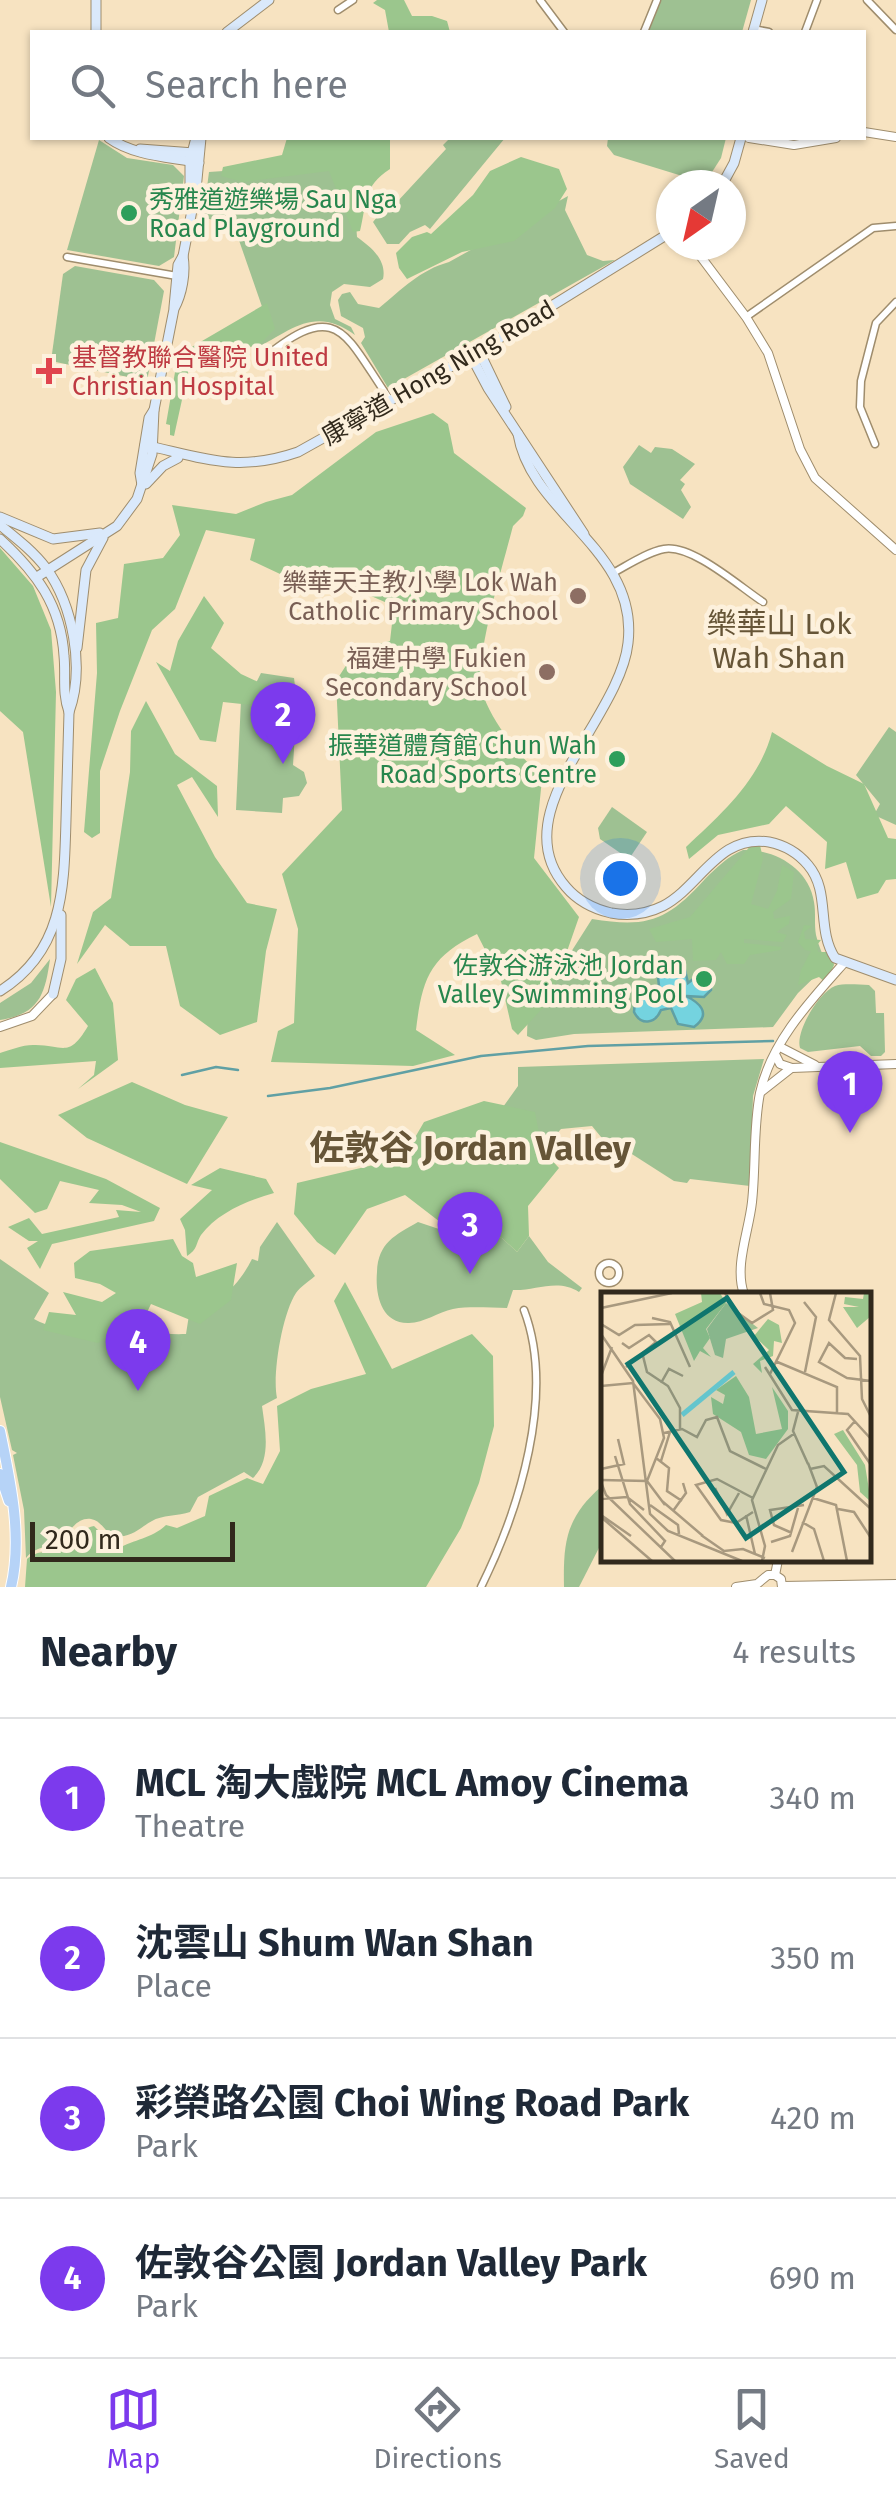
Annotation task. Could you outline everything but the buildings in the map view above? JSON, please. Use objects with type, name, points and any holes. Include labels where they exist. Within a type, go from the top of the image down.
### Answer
[{"type":"main road","points":[[96,0],[96,30]]},
{"type":"main road","points":[[231,30],[269,0]]},
{"type":"main road","points":[[753,30],[762,0]]},
{"type":"main road","points":[[113,140],[148,154],[195,158]]},
{"type":"main road","points":[[142,488],[140,473],[148,449],[149,418],[154,410],[180,277],[198,140]]},
{"type":"main road","points":[[729,170],[744,140]]},
{"type":"main road","name":"康寧道 Hong Ning Road","points":[[148,449],[224,464],[270,462],[298,452],[475,354],[656,241]]},
{"type":"main road","points":[[475,354],[515,429],[520,447],[544,486],[612,574],[625,602],[628,645],[616,685],[550,810],[548,849],[560,878],[573,894],[595,908],[636,914],[672,900],[727,850],[752,842],[775,844],[799,856],[814,874],[822,895],[825,939],[835,958],[896,980]]},
{"type":"main road","name":"康寧道 Hong Ning Road","points":[[148,449],[191,458]]},
{"type":"main road","points":[[37,576],[107,532],[128,512],[142,488],[163,466],[178,458]]},
{"type":"main road","points":[[0,521],[52,539],[107,532]]},
{"type":"main road","points":[[0,521],[47,570],[66,607],[75,661]]},
{"type":"main road","points":[[53,994],[61,959],[75,661],[86,570],[107,532]]},
{"type":"main road","points":[[0,538],[37,576],[58,620],[64,655],[64,699],[70,712]]},
{"type":"main road","points":[[2,988],[40,952],[61,907]]},
{"type":"main road","points":[[0,1431],[12,1506],[12,1587]]},
{"type":"main road","points":[[0,1474],[2,1489],[12,1506]]},
{"type":"street","points":[[338,10],[353,0]]},
{"type":"street","points":[[540,0],[562,30]]},
{"type":"street","points":[[645,30],[657,0]]},
{"type":"street","points":[[806,30],[817,0]]},
{"type":"street","points":[[867,0],[896,30]]},
{"type":"street","points":[[866,132],[896,138]]},
{"type":"street","points":[[746,317],[873,228],[896,226]]},
{"type":"street","points":[[67,257],[180,277]]},
{"type":"street","points":[[703,260],[746,317],[771,360],[800,449],[815,478],[896,550]]},
{"type":"street","points":[[875,444],[864,420],[860,388],[876,322],[896,302]]},
{"type":"street","points":[[260,362],[302,330],[334,330],[355,344],[390,401]]},
{"type":"street","points":[[612,574],[658,550],[673,548],[696,556],[763,602]]},
{"type":"street","points":[[744,1292],[741,1273],[752,1206],[760,1095],[778,1051],[813,995],[844,963]]},
{"type":"street","points":[[0,1027],[32,1016],[53,994]]},
{"type":"street","points":[[778,1051],[815,1065]]},
{"type":"street","points":[[778,1051],[780,1064],[792,1068]]},
{"type":"street","points":[[760,1095],[766,1085],[792,1068],[896,1064]]},
{"type":"street","points":[[608,1283],[610,1292]]},
{"type":"street","points":[[481,1587],[511,1520],[528,1444],[535,1355],[524,1310]]},
{"type":"street","points":[[775,1574],[778,1562]]},
{"type":"street","points":[[736,1587],[763,1584],[768,1575],[775,1574],[783,1587],[896,1584]]},
{"type":"green space","points":[[404,0],[412,16],[447,21],[449,30],[389,30],[385,10],[373,3]]},
{"type":"green space","points":[[661,0],[751,0],[743,30],[649,30]]},
{"type":"green space","name":"秀雅道遊樂場 Sau Nga Road Playground","points":[[99,140],[127,158],[173,165],[184,176],[174,257],[159,266],[67,250]]},
{"type":"green space","points":[[286,140],[390,140],[390,169],[370,189],[360,231],[353,232],[329,171],[243,182],[221,176],[223,167],[282,155]]},
{"type":"green space","points":[[448,140],[503,140],[430,229],[425,225],[410,232],[399,244],[387,244],[373,222],[446,149],[443,145]]},
{"type":"green space","points":[[608,140],[726,140],[713,170],[663,170],[614,155]]},
{"type":"green space","points":[[521,157],[559,169],[567,189],[555,208],[514,241],[462,252],[407,279],[399,268],[396,253],[412,237],[431,234],[473,195],[490,171]]},
{"type":"green space","points":[[337,163],[354,197],[357,237],[380,260],[383,279],[370,287],[344,284],[332,292],[330,305],[335,319],[351,327],[355,335],[340,326],[315,322],[291,329],[253,350],[268,324],[233,223],[203,218],[209,172]]},
{"type":"green space","points":[[568,196],[565,210],[587,255],[603,261],[615,260],[388,388],[361,343],[365,337],[363,328],[341,316],[338,300],[342,294],[350,292],[358,304],[379,308],[420,275]]},
{"type":"green space","name":"秀雅道遊樂場 Sau Nga Road Playground","points":[[75,266],[154,280],[164,291],[147,381],[51,361],[63,274]]},
{"type":"green space","points":[[267,303],[275,329],[257,347],[230,346],[189,368],[174,436],[170,435],[170,425],[166,424],[178,355]]},
{"type":"green space","points":[[433,413],[448,424],[454,453],[526,508],[513,526],[498,584],[482,656],[481,688],[499,725],[542,779],[534,858],[579,917],[550,1000],[518,1035],[512,1029],[501,981],[477,934],[438,961],[425,984],[418,1012],[416,1030],[455,1055],[413,1066],[271,1062],[278,1031],[294,1023],[298,929],[282,874],[342,810],[336,681],[356,650],[390,641],[394,606],[339,582],[295,581],[250,560],[255,539],[206,530],[175,609],[152,630],[120,711],[100,771],[100,833],[92,838],[84,832],[97,673],[96,623],[118,618],[124,564],[163,558],[180,535],[172,505],[236,514],[292,495],[376,432]]},
{"type":"green space","points":[[639,445],[651,453],[655,447],[672,449],[695,464],[680,480],[685,484],[681,490],[691,507],[683,519],[630,484],[623,467]]},
{"type":"green space","points":[[0,548],[33,586],[51,630],[56,692],[51,907],[23,732],[0,711]]},
{"type":"green space","points":[[204,596],[224,623],[211,648],[241,674],[280,692],[280,708],[223,702],[216,742],[200,740],[156,662],[170,671],[178,641]]},
{"type":"green space","points":[[261,673],[294,678],[297,702],[293,765],[304,772],[307,783],[299,796],[283,798],[282,813],[236,810],[241,700],[253,689]]},
{"type":"green space","points":[[146,701],[175,754],[217,786],[218,817],[192,777],[177,785],[215,857],[247,903],[277,909],[266,951],[257,1022],[220,1035],[180,1006],[166,946],[130,946],[105,925],[77,964],[93,912],[111,898],[130,772],[131,731]]},
{"type":"green space","points":[[889,727],[896,732],[896,825],[874,815],[880,804],[856,775]]},
{"type":"green space","points":[[772,732],[864,784],[888,838],[896,839],[896,879],[886,880],[878,893],[857,899],[846,862],[825,869],[827,842],[786,806],[769,824],[718,835],[689,859],[686,847],[749,781]]},
{"type":"green space","points":[[612,807],[647,832],[629,859],[600,839],[598,828]]},
{"type":"green space","points":[[752,844],[760,845],[763,859],[751,904],[768,909],[777,891],[782,865],[794,872],[791,899],[773,912],[774,919],[790,916],[789,924],[776,932],[787,935],[783,942],[744,939],[744,943],[782,947],[780,950],[750,955],[744,964],[727,964],[721,952],[716,960],[693,961],[692,939],[656,942],[649,929],[690,917]]},
{"type":"green space","points":[[743,850],[778,857],[805,879],[814,902],[817,939],[827,965],[798,993],[773,1027],[574,1034],[536,1040],[527,1036],[528,1005],[552,982],[592,919],[628,922],[655,918],[679,904],[722,863]]},
{"type":"green space","points":[[804,925],[812,926],[804,932],[805,939],[821,940],[818,952],[832,952],[834,965],[826,983],[819,977],[798,985],[811,951],[798,942]]},
{"type":"green space","points":[[50,959],[38,1001],[24,1013],[0,1020],[0,1003],[31,983]]},
{"type":"green space","points":[[95,968],[113,1003],[118,1060],[78,1089],[94,1075],[96,1061],[0,1068],[0,1053],[29,1045],[70,1047],[81,1037],[88,1026],[66,1000],[76,979]]},
{"type":"green space","points":[[843,985],[869,985],[875,991],[876,1013],[884,1013],[885,1052],[881,1056],[871,1056],[860,1046],[808,1052],[800,1048],[805,1023],[829,990]]},
{"type":"green space","points":[[764,1059],[753,1096],[750,1186],[690,1179],[687,1183],[674,1181],[624,1149],[615,1154],[592,1126],[561,1129],[550,1141],[475,1146],[518,1086],[518,1067]]},
{"type":"green space","points":[[132,1082],[185,1105],[228,1117],[187,1184],[87,1138],[58,1115]]},
{"type":"green space","points":[[484,1101],[535,1112],[542,1150],[559,1168],[528,1206],[529,1236],[517,1252],[502,1238],[457,1235],[405,1195],[367,1209],[335,1255],[317,1242],[294,1214],[297,1183],[403,1158],[424,1122]]},
{"type":"green space","points":[[0,1142],[106,1179],[160,1208],[154,1221],[52,1244],[40,1269],[27,1248],[38,1241],[29,1241],[8,1227],[29,1218],[42,1234],[119,1217],[116,1210],[141,1212],[122,1205],[89,1203],[99,1190],[60,1181],[47,1209],[35,1213],[0,1179]]},
{"type":"green space","points":[[220,1168],[266,1179],[274,1193],[224,1214],[201,1235],[187,1256],[180,1219],[212,1190],[191,1185]]},
{"type":"green space","points":[[277,1222],[315,1276],[296,1293],[286,1315],[277,1361],[277,1398],[262,1406],[266,1444],[259,1471],[253,1478],[244,1472],[198,1497],[190,1512],[156,1519],[127,1535],[113,1535],[95,1520],[81,1520],[59,1540],[26,1558],[24,1510],[13,1455],[17,1453],[12,1450],[0,1397],[0,1259],[49,1293],[34,1319],[43,1323],[65,1328],[186,1334],[189,1315],[226,1293],[252,1259],[258,1261],[260,1247]]},
{"type":"green space","points":[[418,1222],[457,1235],[502,1238],[517,1252],[529,1236],[548,1262],[582,1288],[579,1292],[555,1285],[513,1290],[507,1308],[447,1310],[415,1323],[392,1319],[379,1298],[378,1262],[389,1241]]},
{"type":"green space","points":[[173,1239],[182,1256],[193,1263],[196,1277],[237,1263],[231,1300],[200,1324],[151,1304],[140,1327],[98,1343],[43,1330],[49,1312],[76,1315],[63,1292],[102,1302],[116,1293],[75,1278],[74,1263],[90,1251]]},
{"type":"green space","points":[[345,1282],[392,1369],[472,1334],[493,1356],[494,1426],[479,1483],[461,1528],[426,1587],[25,1587],[27,1559],[59,1549],[88,1528],[94,1526],[117,1549],[166,1525],[177,1528],[205,1516],[209,1496],[247,1478],[263,1484],[280,1451],[277,1406],[311,1389],[366,1374],[334,1301]]},
{"type":"green space","points":[[601,1487],[601,1544],[579,1587],[564,1587],[569,1531]]},
{"type":"water","points":[[668,965],[685,970],[688,983],[700,976],[710,984],[711,990],[704,997],[686,996],[703,1013],[694,1027],[678,1024],[671,1008],[661,1010],[648,1022],[640,1020],[634,1012],[635,1001],[642,995],[651,995],[660,1003],[666,1001],[668,996],[659,986],[658,977]]},
{"type":"waterway","points":[[268,1096],[330,1088],[481,1056],[588,1046],[773,1041]]},
{"type":"waterway","points":[[182,1075],[216,1067],[238,1070]]},
{"type":"place","name":"秀雅道遊樂場 Sau Nga Road Playground","points":[[129,213]]},
{"type":"place","name":"基督教聯合醫院 United Christian Hospital","points":[[49,371]]},
{"type":"place","name":"樂華天主教小學 Lok Wah Catholic Primary School","points":[[578,596]]},
{"type":"place","name":"福建中學 Fukien Secondary School","points":[[547,672]]},
{"type":"place","name":"振華道體育館 Chun Wah Road Sports Centre","points":[[617,759]]},
{"type":"place","name":"沈雲山 Shum Wan Shan","points":[[283,764]]},
{"type":"place","name":"佐敦谷游泳池 Jordan Valley Swimming Pool","points":[[704,979]]},
{"type":"place","name":"MCL 淘大戲院 MCL Amoy Cinema","points":[[850,1133]]},
{"type":"place","name":"彩榮路公園 Choi Wing Road Park","points":[[470,1274]]},
{"type":"place","name":"佐敦谷公園 Jordan Valley Park","points":[[138,1391]]},
{"type":"district","name":"樂華山 Lok Wah Shan","points":[[779,641]]},
{"type":"district","name":"佐敦谷 Jordan Valley","points":[[470,1148]]}]
